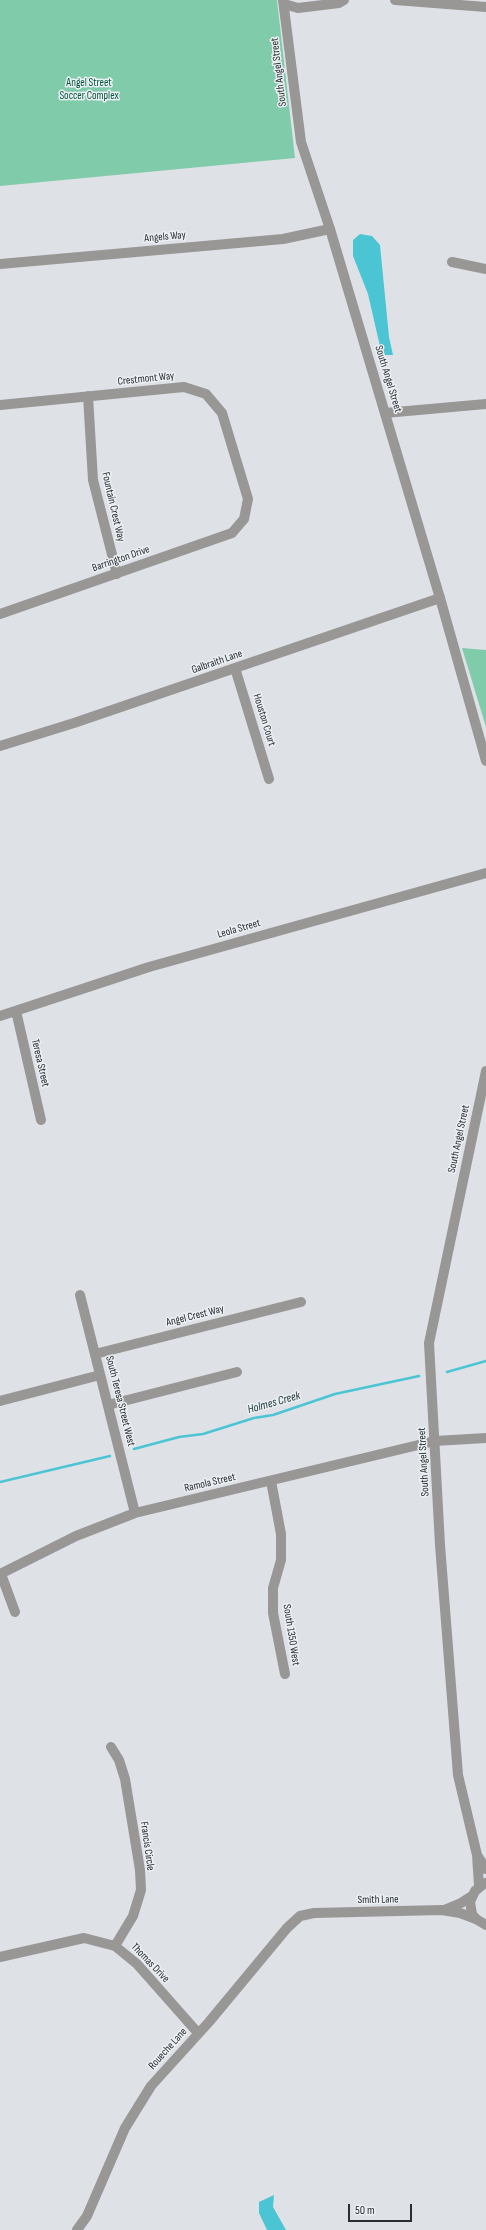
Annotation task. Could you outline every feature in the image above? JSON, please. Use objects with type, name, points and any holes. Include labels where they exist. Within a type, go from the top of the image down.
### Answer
[{"type":"street","points":[[286,1],[298,8],[339,4],[344,0]]},
{"type":"street","points":[[395,0],[466,3],[486,7]]},
{"type":"street","name":"South Angel Street","points":[[286,1],[301,142],[330,228],[440,598],[486,761]]},
{"type":"street","name":"Angels Way","points":[[0,264],[283,239],[330,228]]},
{"type":"street","points":[[452,262],[486,269]]},
{"type":"street","name":"Crestmont Way","points":[[0,405],[184,387],[206,394],[222,413],[242,477],[248,498],[244,519]]},
{"type":"street","name":"Fountain Crest Way","points":[[88,396],[93,480],[116,574]]},
{"type":"street","points":[[385,413],[486,404]]},
{"type":"street","name":"Barrington Drive","points":[[0,614],[232,533],[244,519]]},
{"type":"street","name":"Galbraith Lane","points":[[0,746],[440,598]]},
{"type":"street","name":"Houston Court","points":[[235,668],[270,779]]},
{"type":"street","name":"Leola Street","points":[[0,1016],[149,967],[486,873]]},
{"type":"street","name":"Teresa Street","points":[[16,1011],[41,1120]]},
{"type":"street","name":"South Angel Street","points":[[483,1885],[458,1775],[440,1545],[429,1343],[486,1071]]},
{"type":"street","name":"South Teresa Street West","points":[[80,1295],[135,1513]]},
{"type":"street","name":"Angel Crest Way","points":[[95,1354],[301,1302]]},
{"type":"street","points":[[108,1405],[237,1372]]},
{"type":"street","points":[[0,1401],[100,1375]]},
{"type":"street","name":"Ramola Street","points":[[0,1574],[76,1536],[135,1513],[435,1441],[486,1438]]},
{"type":"street","name":"South 1350 West","points":[[271,1481],[281,1534],[281,1560],[273,1588],[273,1613],[284,1674]]},
{"type":"street","points":[[0,1574],[15,1612]]},
{"type":"street","name":"Francis Circle","points":[[111,1746],[119,1760],[125,1778],[140,1870],[141,1890],[133,1916],[115,1946]]},
{"type":"street","name":"South Angel Street","points":[[477,1855],[486,1869]]},
{"type":"street","points":[[476,1920],[470,1908],[472,1896],[483,1885]]},
{"type":"street","name":"Smith Lane","points":[[442,1910],[461,1903],[472,1896]]},
{"type":"street","name":"Smith Lane","points":[[314,1913],[442,1910],[460,1913],[486,1925]]},
{"type":"street","name":"Roueche Lane","points":[[77,2230],[87,2216],[125,2128],[150,2086],[245,1980],[287,1928],[300,1916],[314,1913]]},
{"type":"street","name":"Thomas Drive","points":[[0,1957],[84,1938],[115,1946],[138,1964],[198,2033]]},
{"type":"green space","name":"Angel Street Soccer Complex","points":[[0,0],[277,0],[295,158],[0,186]]},
{"type":"green space","points":[[462,648],[486,650],[486,727]]},
{"type":"water","points":[[360,234],[372,236],[380,245],[389,337],[393,355],[382,355],[368,294],[353,256],[353,240]]},
{"type":"water","points":[[274,2195],[273,2207],[286,2230],[267,2230],[259,2213],[259,2202]]},
{"type":"waterway","name":"Holmes Creek","points":[[447,1372],[486,1361]]},
{"type":"waterway","name":"Holmes Creek","points":[[134,1449],[179,1437],[203,1434],[254,1418],[273,1415],[335,1394],[419,1376]]},
{"type":"waterway","name":"Holmes Creek","points":[[0,1482],[110,1456]]}]
